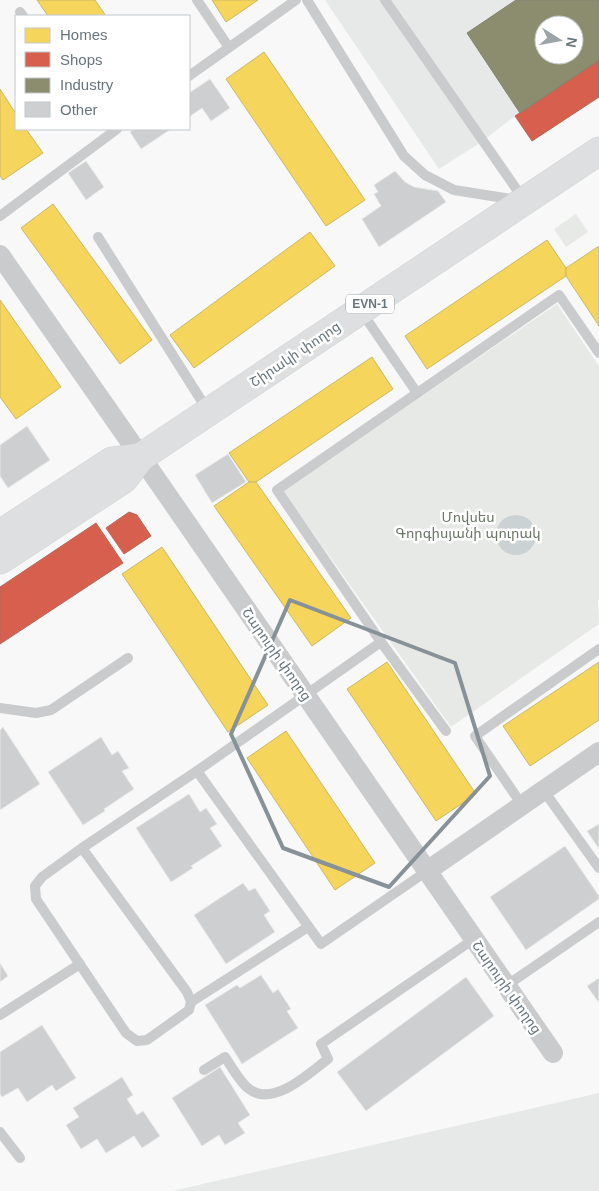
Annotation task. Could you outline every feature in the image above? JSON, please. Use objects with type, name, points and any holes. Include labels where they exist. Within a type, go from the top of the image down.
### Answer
[{"type":"highway","name":"Շիրակի փողոց","points":[[0,560],[124,479],[142,457],[360,310],[524,200],[596,159]]},
{"type":"highway","name":"Շիրակի փողոց","points":[[0,534],[112,461],[142,457]]},
{"type":"street","name":"Շարուրի փողոց","points":[[0,255],[142,457],[553,1054]]},
{"type":"street","points":[[427,872],[599,752]]},
{"type":"lane","points":[[197,0],[228,46]]},
{"type":"lane","points":[[190,75],[228,46],[296,0]]},
{"type":"lane","points":[[307,0],[404,156],[425,175],[454,190],[524,200]]},
{"type":"lane","points":[[385,0],[524,200]]},
{"type":"lane","points":[[0,216],[103,133]]},
{"type":"lane","points":[[98,237],[209,412]]},
{"type":"lane","points":[[446,731],[381,642],[277,490],[559,295],[599,353]]},
{"type":"lane","points":[[360,310],[417,393]]},
{"type":"lane","points":[[308,927],[191,1002],[188,1010],[147,1040],[137,1041],[126,1033],[36,899],[35,886],[42,877],[82,848],[198,771],[381,642]]},
{"type":"lane","points":[[522,805],[475,736],[599,650]]},
{"type":"lane","points":[[0,708],[36,712],[51,710],[128,658]]},
{"type":"lane","points":[[198,771],[320,944],[427,872]]},
{"type":"lane","points":[[544,791],[599,868]]},
{"type":"lane","points":[[82,848],[187,992],[191,1002]]},
{"type":"lane","points":[[506,986],[599,922]]},
{"type":"lane","points":[[204,1070],[225,1057],[247,1088],[254,1092],[270,1094],[287,1089],[328,1059],[321,1044],[474,939]]},
{"type":"lane","points":[[0,1015],[80,964]]},
{"type":"lane","points":[[0,1132],[20,1158]]},
{"type":"highlighted area","points":[[290,600],[455,663],[490,776],[389,887],[283,848],[231,734]]},
{"type":"shaded area","points":[[325,0],[599,0],[599,97],[532,141],[515,116],[480,143],[439,169]]},
{"type":"shaded area","points":[[512,515],[520,515],[527,518],[533,524],[536,535],[533,546],[527,552],[520,555],[512,555],[505,552],[499,546],[496,539],[496,531],[499,524],[505,518]]},
{"type":"shaded area","points":[[599,1093],[599,1191],[172,1191]]},
{"type":"green space","points":[[576,214],[588,232],[566,247],[554,229]]},
{"type":"green space","name":"Մովսես Գորգիսյանի պուրակ","points":[[557,304],[599,366],[599,624],[451,727],[283,491]]},
{"type":"building: Homes","points":[[37,0],[95,0],[105,15],[47,15]]},
{"type":"building: Homes","points":[[212,0],[258,0],[226,22]]},
{"type":"building: Homes","points":[[264,52],[365,200],[326,226],[226,79]]},
{"type":"building: Homes","points":[[0,89],[15,112],[15,130],[27,130],[43,153],[3,180],[0,176]]},
{"type":"building: Homes","points":[[53,204],[152,340],[120,364],[21,228]]},
{"type":"building: Homes","points":[[310,232],[335,266],[194,368],[170,335]]},
{"type":"building: Homes","points":[[547,240],[566,268],[566,276],[427,369],[405,336]]},
{"type":"building: Homes","points":[[599,246],[599,326],[566,276],[566,268]]},
{"type":"building: Homes","points":[[0,300],[61,387],[16,419],[0,397]]},
{"type":"building: Homes","points":[[372,357],[393,389],[256,482],[249,482],[229,453]]},
{"type":"building: Homes","points":[[249,482],[256,482],[351,618],[312,646],[214,506]]},
{"type":"building: Homes","points":[[162,547],[268,705],[228,732],[122,574]]},
{"type":"building: Homes","points":[[387,662],[476,794],[436,821],[347,689]]},
{"type":"building: Homes","points":[[599,662],[599,720],[530,766],[503,726]]},
{"type":"building: Homes","points":[[286,731],[375,863],[335,890],[247,758]]},
{"type":"building: Shops","points":[[599,60],[599,97],[532,141],[515,116]]},
{"type":"building: Shops","points":[[129,512],[137,515],[151,536],[124,554],[106,528]]},
{"type":"building: Shops","points":[[96,523],[123,563],[0,644],[0,587]]},
{"type":"building: Industry","points":[[516,0],[599,0],[599,60],[520,113],[467,33]]},
{"type":"building: Other","points":[[210,79],[230,108],[211,121],[202,108],[190,116],[190,92]]},
{"type":"building: Other","points":[[133,130],[170,130],[141,149],[130,132]]},
{"type":"building: Other","points":[[86,161],[104,187],[86,200],[68,173]]},
{"type":"building: Other","points":[[395,171],[405,182],[414,187],[438,191],[446,202],[379,247],[362,219],[381,206],[374,194],[378,192],[374,185]]},
{"type":"building: Other","points":[[27,426],[50,460],[8,488],[0,476],[0,445]]},
{"type":"building: Other","points":[[228,454],[246,482],[212,503],[195,475]]},
{"type":"building: Other","points":[[3,727],[40,784],[0,810],[0,730]]},
{"type":"building: Other","points":[[101,737],[112,755],[118,751],[129,768],[122,771],[134,789],[83,825],[48,772]]},
{"type":"building: Other","points":[[189,794],[200,812],[206,808],[217,824],[210,828],[222,846],[191,866],[193,868],[171,882],[136,828]]},
{"type":"building: Other","points":[[599,824],[599,849],[587,831]]},
{"type":"building: Other","points":[[565,846],[599,896],[599,899],[526,950],[490,897]]},
{"type":"building: Other","points":[[243,883],[249,891],[255,888],[270,911],[264,915],[275,932],[226,964],[194,915]]},
{"type":"building: Other","points":[[0,963],[8,976],[0,982]]},
{"type":"building: Other","points":[[261,975],[273,993],[278,989],[291,1009],[287,1011],[298,1028],[242,1064],[205,1005],[237,985],[240,988]]},
{"type":"building: Other","points":[[466,977],[494,1016],[366,1111],[337,1072]]},
{"type":"building: Other","points":[[599,978],[599,1003],[587,986]]},
{"type":"building: Other","points":[[42,1025],[76,1078],[56,1091],[52,1085],[27,1102],[18,1088],[2,1097],[0,1094],[0,1052]]},
{"type":"building: Other","points":[[220,1067],[250,1115],[238,1123],[245,1133],[225,1145],[219,1135],[202,1146],[172,1098]]},
{"type":"building: Other","points":[[122,1077],[133,1095],[127,1099],[137,1115],[143,1111],[160,1136],[142,1148],[134,1136],[106,1153],[97,1139],[81,1149],[66,1125],[79,1117],[73,1108]]}]
